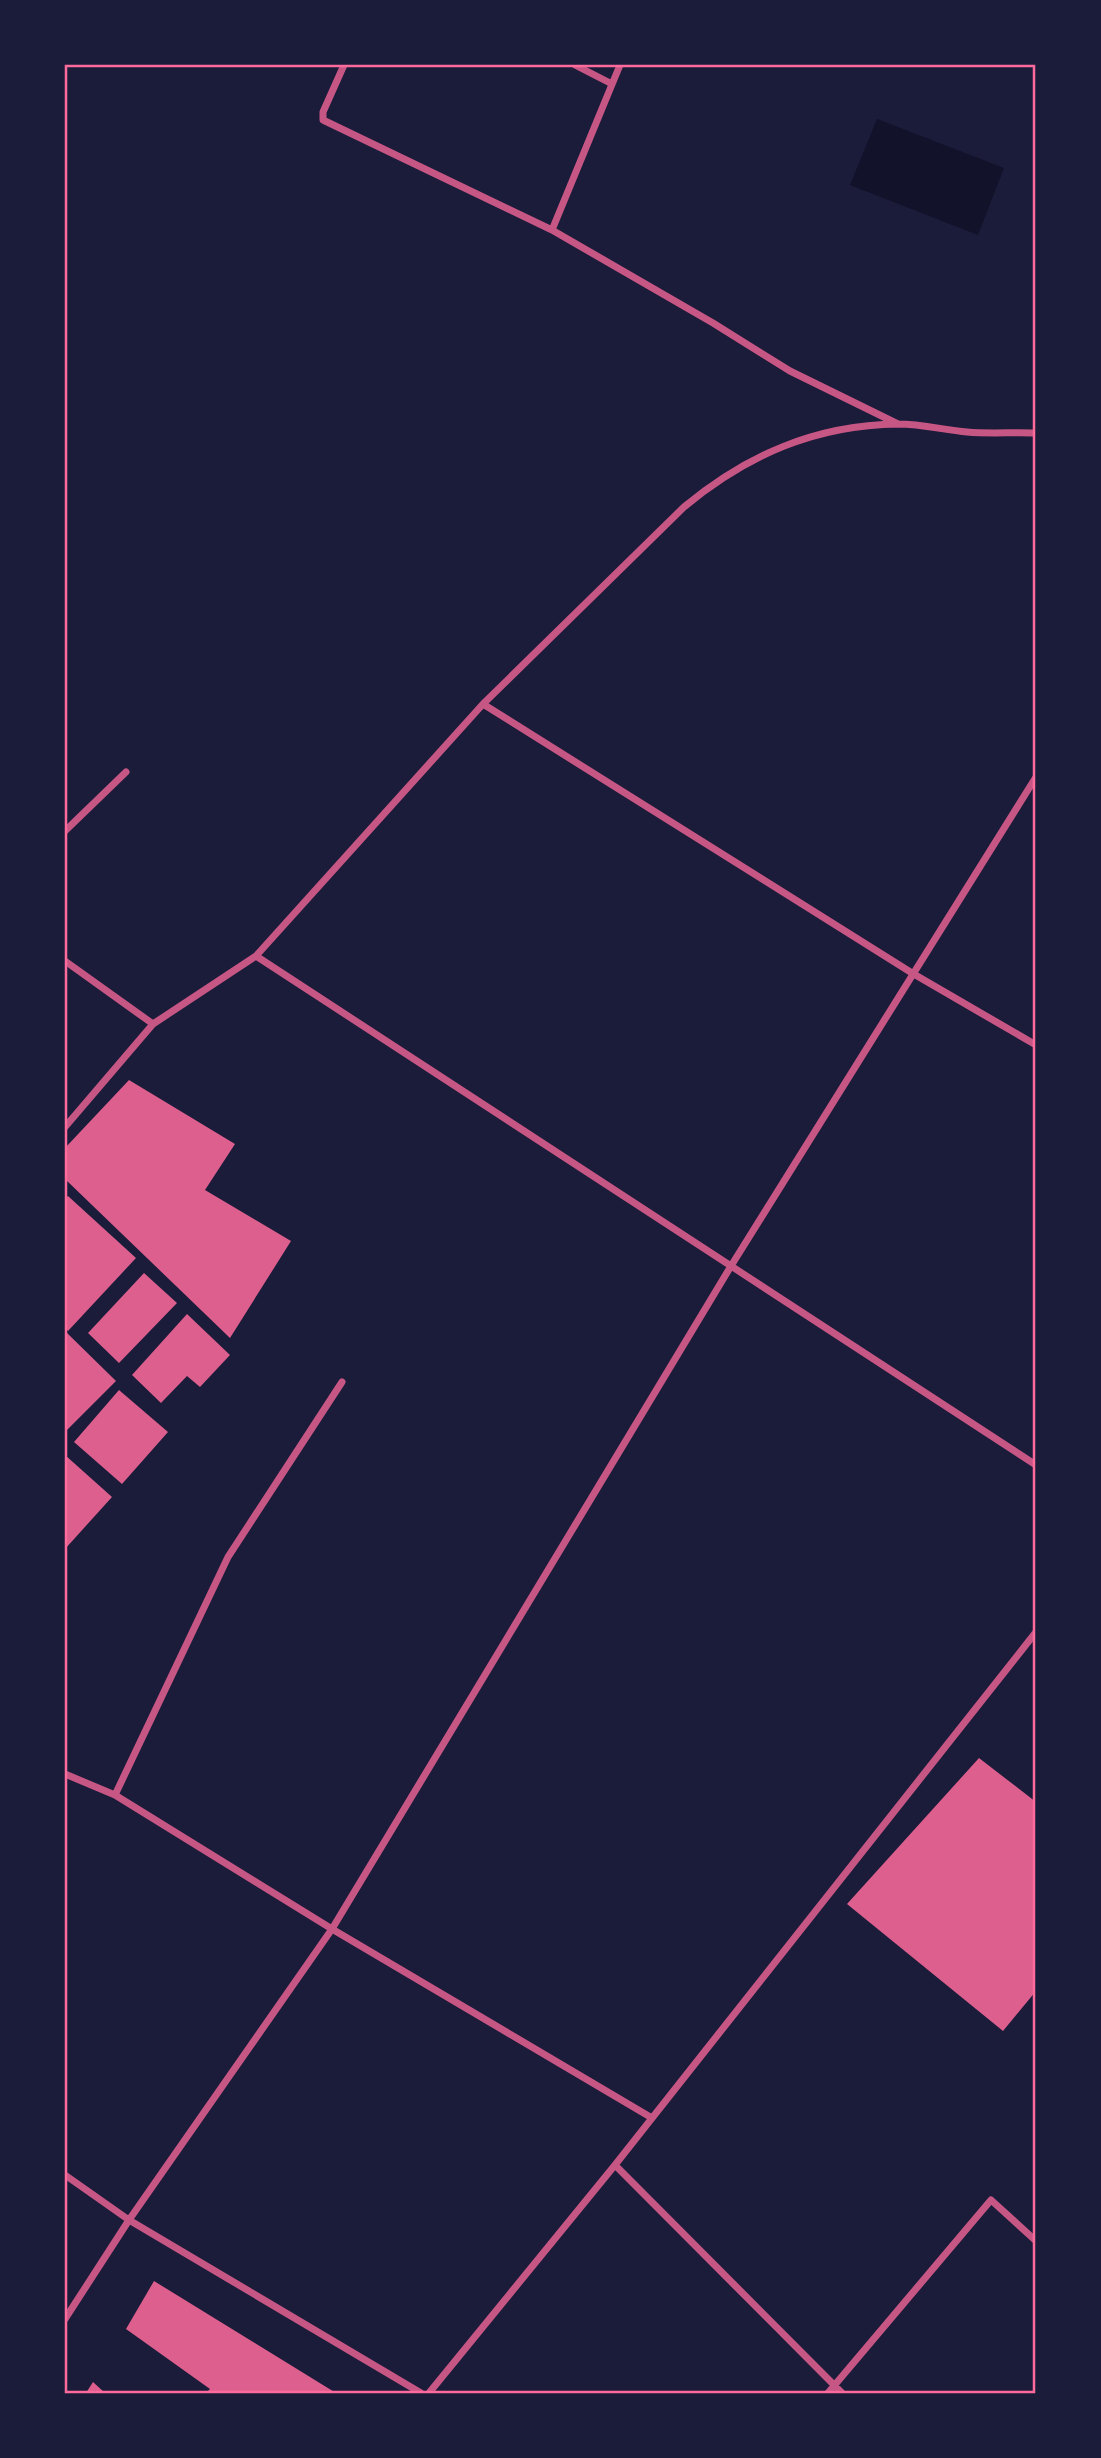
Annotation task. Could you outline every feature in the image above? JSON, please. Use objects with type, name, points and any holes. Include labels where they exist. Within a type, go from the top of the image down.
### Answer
[{"type":"street","points":[[344,65],[323,113],[323,120],[552,230],[790,371],[899,424]]},
{"type":"street","points":[[575,65],[612,85]]},
{"type":"street","points":[[552,230],[620,65]]},
{"type":"street","points":[[65,1127],[153,1024],[256,956],[483,704],[684,507],[710,486],[768,452],[832,431],[899,424],[966,432],[1036,433]]},
{"type":"street","points":[[483,704],[912,973],[1036,1045]]},
{"type":"street","points":[[65,831],[126,772]]},
{"type":"street","points":[[65,2319],[129,2220],[332,1929],[730,1266],[1036,777]]},
{"type":"street","points":[[256,956],[1036,1465]]},
{"type":"street","points":[[65,961],[153,1024]]},
{"type":"street","points":[[115,1795],[228,1557],[342,1382]]},
{"type":"street","points":[[429,2393],[615,2165],[1036,1632]]},
{"type":"street","points":[[65,1774],[115,1795],[332,1929],[652,2118]]},
{"type":"street","points":[[615,2165],[842,2393]]},
{"type":"street","points":[[65,2175],[129,2220],[421,2393]]},
{"type":"street","points":[[828,2393],[991,2200],[1036,2241]]},
{"type":"shaded area","points":[[877,119],[1004,168],[978,235],[850,185]]},
{"type":"building","points":[[129,1080],[235,1144],[205,1190],[291,1241],[230,1338],[65,1179],[65,1148]]},
{"type":"building","points":[[68,1196],[136,1258],[68,1331],[65,1327],[65,1199]]},
{"type":"building","points":[[144,1273],[177,1303],[119,1363],[88,1333]]},
{"type":"building","points":[[187,1314],[230,1355],[200,1387],[187,1376],[161,1403],[132,1375]]},
{"type":"building","points":[[65,1331],[116,1381],[65,1432]]},
{"type":"building","points":[[119,1390],[168,1432],[122,1484],[74,1442]]},
{"type":"building","points":[[65,1455],[112,1497],[65,1549]]},
{"type":"building","points":[[979,1758],[1036,1802],[1036,1991],[1003,2031],[847,1904]]},
{"type":"building","points":[[154,2281],[336,2393],[206,2393],[210,2389],[126,2329]]},
{"type":"building","points":[[93,2382],[105,2393],[86,2393]]}]
